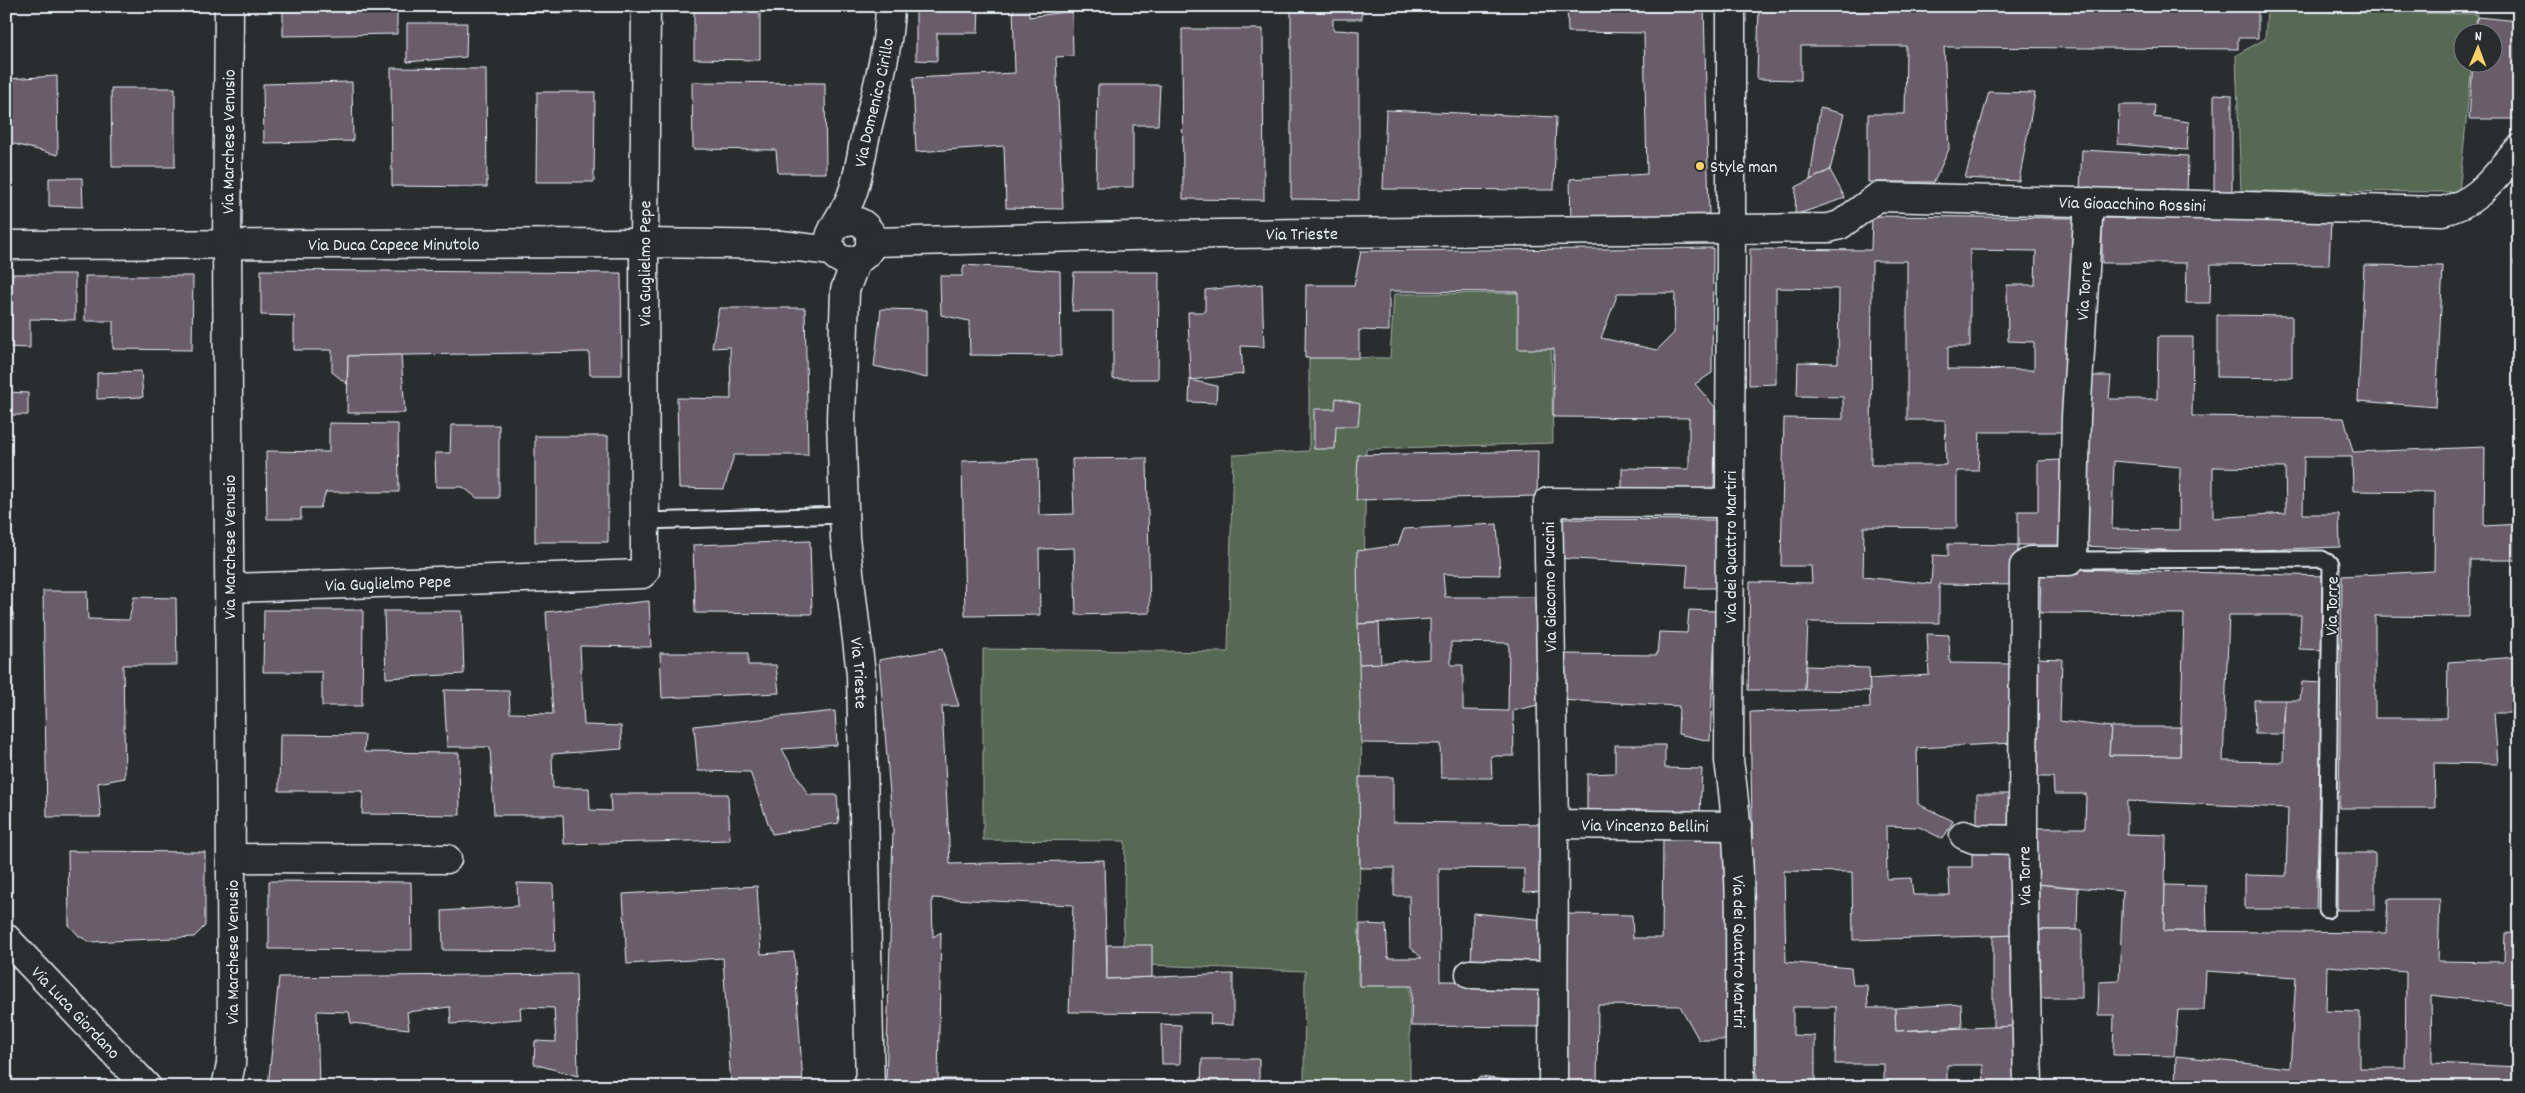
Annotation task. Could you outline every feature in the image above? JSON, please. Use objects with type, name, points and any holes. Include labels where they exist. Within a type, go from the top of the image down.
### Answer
[{"type":"street","name":"Via Marchese Venusio","points":[[226,1087],[231,1064],[232,1027],[227,245],[230,6]]},
{"type":"street","name":"Via Guglielmo Pepe","points":[[230,588],[642,574],[645,569],[644,243],[646,6]]},
{"type":"street","name":"Via Domenico Cirillo","points":[[849,238],[851,196],[888,40],[890,6]]},
{"type":"street","name":"Via dei Quattro Martiri","points":[[1731,6],[1729,761],[1737,826],[1740,1087]]},
{"type":"street","name":"Via Gioacchino Rossini","points":[[1731,228],[1829,228],[1840,225],[1878,196],[2442,211],[2467,204],[2477,196],[2519,148]]},
{"type":"street","name":"Via Torre","points":[[2028,1087],[2023,840],[2024,566],[2030,561],[2072,560],[2076,417],[2089,202]]},
{"type":"street","name":"Via Trieste","points":[[870,1087],[861,684],[844,515],[841,420],[845,290],[849,238],[1731,228]]},
{"type":"street","name":"Via Duca Capece Minutolo","points":[[6,246],[644,243],[781,245],[849,238]]},
{"type":"street","name":"Via Giacomo Puccini","points":[[1554,824],[1548,502],[1730,503]]},
{"type":"street","name":"Via Vincenzo Bellini","points":[[1554,824],[1737,826]]},
{"type":"street","points":[[1553,1087],[1554,824]]},
{"type":"street","points":[[1964,835],[1974,839],[2023,840]]},
{"type":"street","points":[[232,858],[447,858]]},
{"type":"street","name":"Via Luca Giordano","points":[[6,938],[147,1087]]},
{"type":"street","points":[[1470,974],[1553,976]]},
{"type":"lane","points":[[645,521],[844,515]]},
{"type":"lane","name":"Via Torre","points":[[2072,560],[2322,559],[2331,564],[2327,910]]},
{"type":"green space","points":[[2267,11],[2477,14],[2476,22],[2452,22],[2452,72],[2471,72],[2459,192],[2241,191],[2236,55],[2265,39]]},
{"type":"green space","points":[[1524,293],[1551,343],[1553,443],[1366,449],[1358,983],[1410,985],[1410,1087],[1304,1087],[1305,971],[1123,964],[1125,841],[983,840],[983,649],[1228,652],[1233,455],[1309,451],[1309,357],[1390,358],[1394,294]]},
{"type":"building","points":[[283,6],[397,6],[397,34],[283,36]]},
{"type":"building","points":[[519,6],[580,6],[580,13],[519,12]]},
{"type":"building","points":[[694,6],[760,6],[760,60],[694,59]]},
{"type":"building","points":[[916,6],[979,6],[978,33],[937,33],[937,61],[916,60]]},
{"type":"building","points":[[1013,6],[1029,6],[1029,17],[1072,11],[1073,56],[1056,57],[1063,209],[1006,208],[1004,146],[916,152],[913,78],[1015,73]]},
{"type":"building","points":[[1291,6],[1361,6],[1362,19],[1333,19],[1333,30],[1359,31],[1359,200],[1291,199]]},
{"type":"building","points":[[1567,6],[1704,6],[1709,214],[1571,224],[1570,179],[1647,174],[1644,33],[1568,32]]},
{"type":"building","points":[[1759,6],[2258,6],[2258,38],[2238,38],[2238,49],[1944,47],[1949,149],[1934,182],[1868,182],[1868,114],[1905,114],[1906,46],[1801,46],[1801,80],[1757,79]]},
{"type":"building","points":[[2477,17],[2519,21],[2519,119],[2469,119],[2472,72],[2502,72],[2502,22],[2477,22]]},
{"type":"building","points":[[407,23],[467,23],[466,57],[407,62]]},
{"type":"building","points":[[1182,29],[1263,29],[1264,200],[1183,199]]},
{"type":"building","points":[[391,68],[486,69],[487,187],[392,186]]},
{"type":"building","points":[[57,76],[58,155],[6,142],[6,79]]},
{"type":"building","points":[[352,82],[353,141],[264,143],[263,84]]},
{"type":"building","points":[[692,82],[825,83],[826,173],[778,173],[776,150],[693,149]]},
{"type":"building","points":[[1098,85],[1160,85],[1158,125],[1133,125],[1133,187],[1096,187]]},
{"type":"building","points":[[111,88],[175,88],[175,167],[112,167]]},
{"type":"building","points":[[537,92],[595,92],[594,182],[536,182]]},
{"type":"building","points":[[1989,92],[2035,93],[2019,181],[1965,178]]},
{"type":"building","points":[[2214,94],[2232,95],[2232,196],[2214,196]]},
{"type":"building","points":[[2119,105],[2155,105],[2154,117],[2189,122],[2187,150],[2118,144]]},
{"type":"building","points":[[1820,108],[1844,114],[1830,170],[1810,180]]},
{"type":"building","points":[[1386,110],[1556,117],[1554,190],[1383,189]]},
{"type":"building","points":[[2082,150],[2188,156],[2187,196],[2080,189]]},
{"type":"building","points":[[1830,170],[1845,198],[1795,215],[1796,187]]},
{"type":"building","points":[[49,178],[82,178],[83,207],[49,206]]},
{"type":"building","points":[[1872,216],[2075,218],[2072,432],[1980,432],[1978,471],[1957,471],[1957,528],[1864,527],[1863,577],[1931,584],[1933,555],[1948,556],[1948,544],[2018,545],[2017,585],[1939,584],[1939,623],[1808,622],[1805,690],[1748,690],[1750,582],[1812,583],[1811,566],[1781,566],[1784,418],[1843,419],[1843,397],[1797,396],[1798,362],[1838,363],[1839,289],[1776,288],[1776,384],[1749,385],[1750,249],[1871,250]],"holes":[[[1970,250],[2036,251],[2035,285],[2007,285],[2008,341],[2034,342],[2034,370],[1948,369],[1948,347],[1970,347]],[[1872,261],[1907,261],[1907,420],[1945,420],[1946,465],[1871,465]]]},
{"type":"building","points":[[2102,218],[2331,220],[2329,265],[2211,264],[2210,303],[2186,303],[2187,263],[2102,263]]},
{"type":"building","points":[[1713,248],[1712,373],[1695,384],[1715,407],[1714,503],[1622,502],[1622,468],[1689,469],[1689,418],[1553,417],[1554,349],[1518,349],[1518,292],[1389,291],[1389,331],[1359,330],[1359,358],[1305,358],[1306,285],[1354,285],[1361,251]],"holes":[[[1618,293],[1675,293],[1674,333],[1657,350],[1601,338]]]},
{"type":"building","points":[[2519,259],[2519,276],[2513,261]]},
{"type":"building","points":[[964,265],[1060,271],[1061,356],[970,355],[969,321],[941,315],[940,276],[962,276]]},
{"type":"building","points":[[2364,265],[2443,266],[2436,407],[2358,401]]},
{"type":"building","points":[[261,270],[621,273],[622,375],[590,375],[589,352],[348,356],[347,384],[332,372],[332,350],[294,350],[294,316],[261,315]]},
{"type":"building","points":[[1074,272],[1159,272],[1158,379],[1113,379],[1113,311],[1072,311]]},
{"type":"building","points":[[6,274],[75,274],[75,320],[30,319],[30,348],[6,347]]},
{"type":"building","points":[[85,276],[193,276],[192,350],[113,349],[113,321],[85,321]]},
{"type":"building","points":[[1262,284],[1264,347],[1241,346],[1243,374],[1190,380],[1188,312],[1205,312],[1205,290]]},
{"type":"building","points":[[719,308],[805,308],[808,455],[734,455],[724,489],[679,488],[677,398],[731,399],[730,347],[712,348]]},
{"type":"building","points":[[881,309],[927,310],[927,378],[874,366]]},
{"type":"building","points":[[2217,315],[2292,316],[2292,378],[2217,377]]},
{"type":"building","points":[[2158,337],[2193,337],[2192,416],[2344,418],[2353,452],[2485,447],[2484,526],[2519,524],[2519,560],[2470,560],[2469,617],[2375,616],[2375,718],[2447,718],[2448,662],[2518,657],[2515,713],[2494,713],[2498,764],[2434,763],[2435,808],[2339,808],[2342,576],[2434,571],[2435,492],[2353,491],[2352,457],[2304,457],[2303,514],[2339,514],[2340,547],[2203,552],[2085,546],[2092,376],[2111,376],[2109,399],[2157,399]],"holes":[[[2114,461],[2180,467],[2179,530],[2112,529]],[[2213,467],[2285,468],[2286,513],[2213,518]]]},
{"type":"building","points":[[401,355],[405,413],[347,413],[348,356]]},
{"type":"building","points":[[141,371],[143,397],[97,399],[97,373]]},
{"type":"building","points":[[1190,380],[1217,386],[1216,403],[1189,402]]},
{"type":"building","points":[[6,392],[28,393],[28,415],[6,415]]},
{"type":"building","points":[[1336,398],[1360,404],[1358,426],[1336,426],[1335,449],[1314,449],[1314,409],[1335,409]]},
{"type":"building","points":[[329,423],[398,424],[399,492],[326,492],[320,508],[301,508],[301,519],[267,519],[266,451],[329,452]]},
{"type":"building","points":[[451,425],[499,425],[499,498],[477,498],[463,487],[436,487],[435,453],[450,453]]},
{"type":"building","points":[[535,436],[608,436],[608,542],[535,542]]},
{"type":"building","points":[[1538,451],[1537,496],[1356,500],[1358,455]]},
{"type":"building","points":[[1147,458],[1150,613],[1076,615],[1074,548],[1039,549],[1040,615],[965,616],[962,461],[1038,459],[1039,515],[1074,514],[1072,459]]},
{"type":"building","points":[[2062,460],[2061,545],[2018,545],[2018,511],[2038,511],[2038,461]]},
{"type":"building","points":[[1557,519],[1718,520],[1716,588],[1686,588],[1688,565],[1555,558]]},
{"type":"building","points":[[1497,524],[1500,575],[1443,574],[1445,597],[1535,597],[1538,705],[1513,711],[1514,756],[1491,756],[1492,778],[1441,778],[1440,744],[1361,743],[1359,664],[1430,659],[1430,619],[1358,624],[1357,551],[1398,545],[1404,529]],"holes":[[[1451,642],[1509,643],[1508,711],[1463,710],[1463,665],[1451,665]]]},
{"type":"building","points":[[810,541],[812,614],[695,613],[693,545]]},
{"type":"building","points":[[2041,568],[2327,576],[2325,650],[2299,649],[2301,615],[2229,615],[2223,761],[2283,762],[2285,700],[2300,700],[2302,682],[2323,683],[2316,909],[2245,909],[2245,875],[2286,876],[2288,808],[2127,801],[2127,834],[2166,835],[2164,931],[2386,933],[2388,899],[2440,899],[2438,961],[2504,962],[2505,933],[2519,934],[2519,1006],[2431,995],[2432,1063],[2519,1067],[2519,1087],[2175,1087],[2176,1056],[2290,1068],[2296,977],[2206,971],[2204,1010],[2178,1010],[2174,1056],[2113,1055],[2114,1015],[2098,1015],[2099,982],[2119,981],[2123,891],[2035,884],[2034,828],[2085,828],[2086,794],[2054,794],[2053,777],[2033,777],[2036,658],[2062,659],[2060,721],[2111,727],[2109,755],[2180,756],[2184,614],[2040,613]],"holes":[[[2327,966],[2406,972],[2405,1068],[2360,1068],[2360,1012],[2326,1011]]]},
{"type":"building","points":[[43,591],[87,591],[88,619],[129,620],[134,597],[176,598],[177,665],[123,665],[125,778],[98,783],[101,817],[47,817]]},
{"type":"building","points":[[649,601],[651,647],[580,646],[584,725],[621,726],[622,749],[552,754],[553,788],[589,788],[590,810],[611,811],[610,794],[728,794],[730,840],[564,844],[563,815],[494,815],[490,747],[447,747],[444,690],[509,691],[510,713],[553,714],[546,612]]},
{"type":"building","points":[[264,610],[363,610],[362,706],[322,706],[322,672],[263,672]]},
{"type":"building","points":[[1689,610],[1716,611],[1710,741],[1678,734],[1679,706],[1558,700],[1560,654],[1657,655],[1659,632],[1687,633]]},
{"type":"building","points":[[384,611],[462,611],[464,674],[386,678]]},
{"type":"building","points":[[6,613],[13,613],[13,664],[6,664]]},
{"type":"building","points":[[1379,623],[1381,663],[1359,664],[1358,624]]},
{"type":"building","points":[[1927,634],[1949,635],[1950,663],[2011,664],[2013,743],[1917,748],[1918,804],[1953,821],[1943,839],[1919,827],[1886,826],[1887,879],[1911,878],[1913,895],[1950,895],[1948,867],[1972,867],[1972,850],[2015,851],[2016,935],[1853,940],[1852,872],[1784,871],[1786,962],[1851,968],[1853,985],[1867,985],[1868,1008],[1895,1008],[1896,1031],[2015,1026],[2015,1087],[1984,1087],[1983,1065],[1947,1065],[1947,1087],[1884,1087],[1884,1064],[1835,1064],[1836,1007],[1793,1007],[1793,1035],[1815,1036],[1815,1087],[1757,1087],[1750,712],[1870,708],[1869,679],[1929,675]]},
{"type":"building","points":[[942,649],[959,706],[942,706],[950,864],[1104,860],[1107,979],[1233,974],[1233,1025],[1210,1024],[1211,1013],[1069,1012],[1073,905],[932,898],[933,937],[941,932],[938,1079],[976,1079],[976,1087],[886,1087],[893,830],[879,660]]},
{"type":"building","points":[[660,653],[748,653],[748,665],[776,665],[779,693],[662,698]]},
{"type":"building","points":[[1806,666],[1869,668],[1870,691],[1805,690]]},
{"type":"building","points":[[2254,700],[2285,700],[2283,734],[2255,734]]},
{"type":"building","points":[[835,711],[837,745],[782,749],[808,795],[837,795],[839,823],[772,834],[750,772],[698,771],[694,726]]},
{"type":"building","points":[[2111,727],[2180,727],[2180,756],[2109,755]]},
{"type":"building","points":[[280,734],[365,735],[364,752],[459,753],[460,815],[362,814],[363,791],[279,791]]},
{"type":"building","points":[[1615,745],[1665,745],[1665,768],[1702,769],[1700,814],[1587,813],[1587,774],[1615,773]]},
{"type":"building","points":[[1359,777],[1393,777],[1393,822],[1543,824],[1542,891],[1524,892],[1524,869],[1439,868],[1440,981],[1547,982],[1547,1027],[1411,1026],[1412,986],[1359,986],[1360,924],[1386,925],[1388,958],[1422,958],[1410,947],[1409,896],[1394,896],[1394,868],[1360,868]]},
{"type":"building","points":[[1977,794],[2013,794],[2012,828],[1977,827]]},
{"type":"building","points":[[1663,836],[1730,837],[1728,1040],[1699,1040],[1680,1006],[1598,1005],[1597,1087],[1563,1087],[1565,914],[1632,915],[1633,938],[1662,938]]},
{"type":"building","points":[[68,851],[205,852],[205,926],[194,937],[90,942],[79,936],[69,925]]},
{"type":"building","points":[[2337,853],[2375,853],[2375,910],[2337,910]]},
{"type":"building","points":[[269,881],[411,882],[412,950],[269,949]]},
{"type":"building","points":[[517,883],[553,884],[555,951],[443,950],[442,911],[518,906]]},
{"type":"building","points":[[2035,884],[2078,888],[2077,930],[2034,930]]},
{"type":"building","points":[[2165,885],[2206,886],[2207,931],[2164,931]]},
{"type":"building","points":[[757,886],[761,954],[794,952],[803,1084],[731,1087],[723,958],[627,964],[623,894]]},
{"type":"building","points":[[1473,913],[1546,920],[1544,971],[1471,964]]},
{"type":"building","points":[[2034,930],[2082,930],[2082,998],[2032,998]]},
{"type":"building","points":[[2016,935],[2015,1026],[1993,1027],[1993,936]]},
{"type":"building","points":[[1107,945],[1152,945],[1152,977],[1107,979]]},
{"type":"building","points":[[576,974],[578,1076],[534,1064],[535,1041],[556,1042],[554,1008],[520,1007],[521,1019],[451,1024],[450,1007],[407,1012],[409,1029],[351,1023],[349,1012],[317,1011],[319,1087],[268,1087],[279,977]]},
{"type":"building","points":[[1961,1004],[1962,1027],[1896,1031],[1895,1008]]},
{"type":"building","points":[[1161,1024],[1181,1025],[1180,1064],[1162,1064]]},
{"type":"building","points":[[1202,1059],[1259,1059],[1259,1087],[1201,1087]]},
{"type":"building","points":[[1480,1077],[1542,1084],[1542,1087],[1464,1087],[1464,1083],[1473,1084]]},
{"type":"building","points":[[1147,1080],[1175,1081],[1175,1087],[1147,1087]]},
{"type":"place","name":"Style man","points":[[1700,166]]}]
